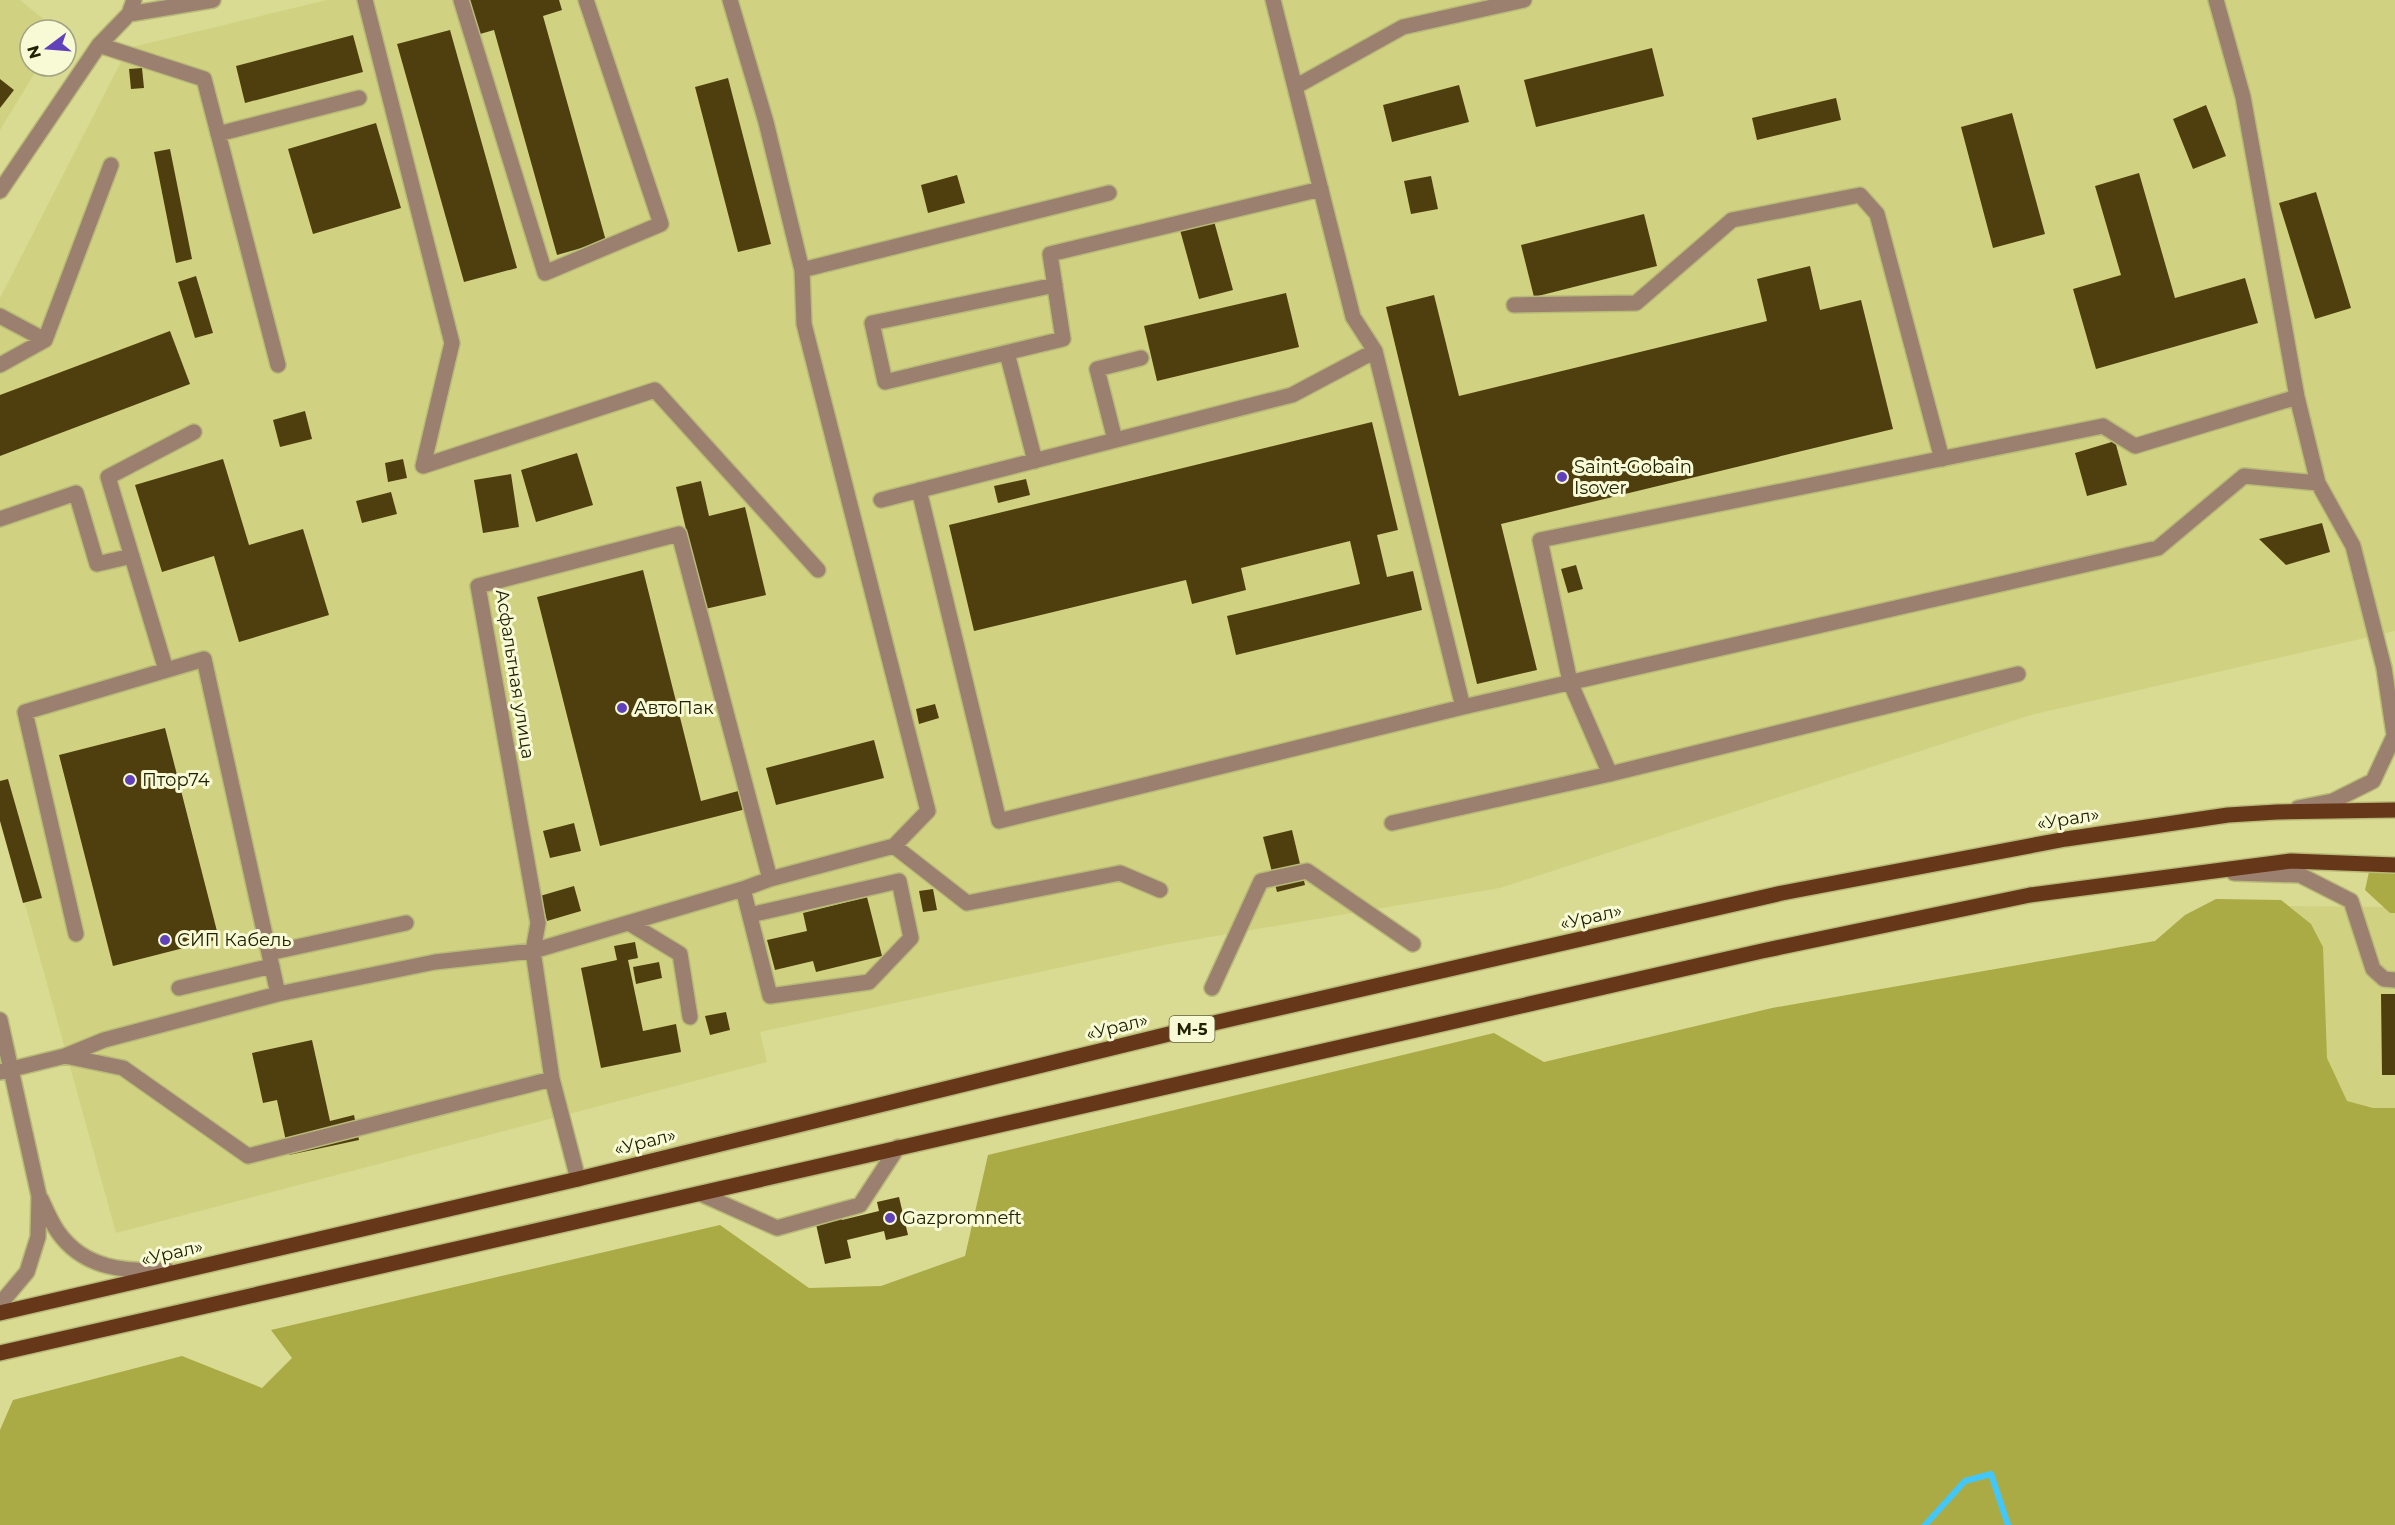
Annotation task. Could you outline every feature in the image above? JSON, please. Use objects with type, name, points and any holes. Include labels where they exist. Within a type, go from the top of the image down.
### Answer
[{"type":"main road","name":"«Урал»","points":[[0,1313],[578,1179],[1218,1022],[1782,893],[2066,839],[2228,815],[2395,810]]},
{"type":"main road","points":[[0,1353],[1797,943],[2030,895],[2291,861],[2395,865]]},
{"type":"street","points":[[0,191],[99,45],[131,7],[213,0]]},
{"type":"street","points":[[365,0],[452,343],[423,466],[655,390],[818,570]]},
{"type":"street","points":[[460,0],[545,273],[661,224],[586,0]]},
{"type":"street","points":[[5,1070],[65,1056],[104,1040],[278,994],[435,962],[533,951],[770,879],[894,846],[928,811],[804,324],[802,270],[766,122],[730,0]]},
{"type":"street","points":[[1273,0],[1353,317],[1375,351],[1463,706]]},
{"type":"street","points":[[1295,87],[1403,27],[1524,0]]},
{"type":"street","points":[[2216,0],[2243,97],[2297,397],[2318,483],[2353,546],[2384,668],[2394,737],[2373,781],[2333,801],[2277,812]]},
{"type":"street","points":[[99,45],[204,79],[278,365]]},
{"type":"street","points":[[218,134],[359,98]]},
{"type":"street","points":[[0,365],[45,340],[111,165]]},
{"type":"street","points":[[1055,285],[872,323],[885,382],[1063,339],[1055,285],[1050,254],[1321,189]]},
{"type":"street","points":[[802,270],[1109,193]]},
{"type":"street","points":[[1514,305],[1636,303],[1732,220],[1860,195],[1877,214],[1942,459]]},
{"type":"street","points":[[0,316],[45,340]]},
{"type":"street","points":[[881,500],[1292,396],[1375,351]]},
{"type":"street","points":[[1007,353],[1035,460]]},
{"type":"street","points":[[1115,440],[1097,369],[1141,358]]},
{"type":"street","points":[[1610,774],[1570,682],[1540,540],[2103,426],[2135,446],[2297,397]]},
{"type":"street","points":[[166,670],[108,477],[194,432]]},
{"type":"street","points":[[919,490],[999,821],[1463,706],[2158,548],[2244,476],[2318,483]]},
{"type":"street","points":[[0,519],[76,493],[98,564],[132,556]]},
{"type":"street","name":"Асфальтная улица","points":[[578,1179],[552,1079],[533,951],[538,923],[478,586],[679,534],[770,879]]},
{"type":"street","points":[[76,934],[25,712],[204,659],[278,994]]},
{"type":"street","points":[[1392,823],[1610,774],[2018,675]]},
{"type":"street","points":[[894,846],[967,903],[1120,873],[1160,890]]},
{"type":"street","points":[[1212,988],[1261,881],[1306,871],[1413,944]]},
{"type":"street","points":[[2204,872],[2300,875],[2350,901],[2373,969],[2384,979],[2395,980]]},
{"type":"street","points":[[743,889],[770,996],[868,982],[911,938],[899,881],[750,915]]},
{"type":"street","points":[[179,988],[271,959],[406,923]]},
{"type":"street","points":[[629,923],[680,954],[690,1017]]},
{"type":"street","points":[[0,1020],[5,1070],[39,1196],[58,1232],[77,1252],[101,1265],[136,1272],[193,1268]]},
{"type":"street","points":[[65,1056],[123,1068],[248,1156],[552,1079]]},
{"type":"street","points":[[701,1194],[777,1228],[860,1205],[898,1147]]},
{"type":"street","points":[[0,1301],[27,1272],[38,1237],[39,1196]]},
{"type":"shaded area","points":[[0,0],[20,0],[42,18],[18,18],[18,78],[32,78],[0,130]]},
{"type":"shaded area","points":[[327,0],[2395,0],[2395,631],[2031,715],[1500,888],[1169,944],[760,1032],[767,1062],[116,1233],[0,814],[0,298],[128,48]]},
{"type":"shaded area","points":[[2369,872],[2395,873],[2395,913],[2390,913],[2365,890]]},
{"type":"shaded area","points":[[2216,899],[2281,900],[2311,924],[2323,947],[2327,1058],[2347,1101],[2373,1108],[2395,1108],[2395,1525],[0,1525],[0,1430],[13,1400],[182,1356],[262,1388],[292,1358],[271,1330],[720,1225],[809,1288],[881,1286],[965,1256],[988,1155],[1494,1033],[1544,1062],[1772,1008],[2155,941],[2185,915]]},
{"type":"shaded area","points":[[2283,906],[2395,907],[2395,1164],[2312,1164]]},
{"type":"building","points":[[463,0],[559,0],[562,10],[543,16],[606,241],[557,255],[494,30],[473,36]]},
{"type":"building","points":[[450,30],[517,268],[464,282],[397,44]]},
{"type":"building","points":[[353,35],[363,72],[245,103],[236,66]]},
{"type":"building","points":[[1652,48],[1664,96],[1536,127],[1524,80]]},
{"type":"building","points":[[142,68],[144,88],[131,89],[129,69]]},
{"type":"building","points":[[728,78],[771,244],[738,252],[695,87]]},
{"type":"building","points":[[0,79],[14,90],[0,108]]},
{"type":"building","points":[[1459,85],[1469,122],[1392,142],[1383,105]]},
{"type":"building","points":[[1836,98],[1841,120],[1757,140],[1752,118]]},
{"type":"building","points":[[2206,105],[2226,156],[2193,169],[2173,119]]},
{"type":"building","points":[[2012,113],[2045,234],[1993,248],[1961,127]]},
{"type":"building","points":[[376,123],[401,208],[313,234],[288,149]]},
{"type":"building","points":[[170,149],[192,259],[176,263],[154,152]]},
{"type":"building","points":[[2139,173],[2175,298],[2245,278],[2258,323],[2096,369],[2073,289],[2121,275],[2095,186]]},
{"type":"building","points":[[957,175],[965,203],[928,213],[921,185]]},
{"type":"building","points":[[1431,176],[1438,209],[1411,214],[1404,181]]},
{"type":"building","points":[[2316,192],[2351,308],[2315,319],[2279,203]]},
{"type":"building","points":[[1644,214],[1657,266],[1534,297],[1521,245]]},
{"type":"building","points":[[1214,221],[1233,290],[1199,299],[1180,230]]},
{"type":"building","name":"Saint-Gobain Isover","points":[[1810,266],[1820,310],[1861,300],[1893,429],[1501,524],[1537,670],[1477,684],[1386,307],[1434,295],[1459,396],[1767,321],[1757,279]]},
{"type":"building","points":[[196,276],[213,333],[195,338],[178,282]]},
{"type":"building","points":[[1286,293],[1299,347],[1157,381],[1144,326]]},
{"type":"building","points":[[170,331],[190,384],[0,456],[0,395]]},
{"type":"building","points":[[305,411],[312,439],[280,447],[273,420]]},
{"type":"building","points":[[1372,422],[1398,530],[1377,535],[1387,577],[1413,571],[1422,610],[1236,655],[1227,616],[1360,584],[1350,541],[1241,568],[1246,590],[1192,604],[1186,580],[974,631],[949,525]]},
{"type":"building","points":[[2115,441],[2127,485],[2087,496],[2075,453]]},
{"type":"building","points":[[577,453],[593,505],[536,522],[521,470]]},
{"type":"building","points":[[223,459],[249,545],[303,529],[329,615],[239,642],[214,556],[162,572],[135,485]]},
{"type":"building","points":[[403,459],[407,478],[388,482],[385,463]]},
{"type":"building","points":[[511,474],[519,527],[483,533],[474,480]]},
{"type":"building","points":[[1026,479],[1030,495],[998,503],[994,486]]},
{"type":"building","points":[[701,481],[709,516],[745,507],[766,595],[705,609],[676,487]]},
{"type":"building","points":[[391,492],[397,514],[362,523],[356,501]]},
{"type":"building","points":[[2322,523],[2330,552],[2286,565],[2259,539]]},
{"type":"building","points":[[1576,565],[1583,589],[1568,593],[1561,569]]},
{"type":"building","name":"АвтоПак","points":[[643,570],[701,801],[742,790],[746,809],[600,846],[537,597]]},
{"type":"building","points":[[935,704],[939,718],[919,724],[916,709]]},
{"type":"building","points":[[165,728],[219,939],[113,966],[59,755]]},
{"type":"building","points":[[874,740],[884,778],[776,805],[766,768]]},
{"type":"building","points":[[8,779],[42,898],[23,903],[0,821],[0,781]]},
{"type":"building","points":[[574,823],[581,851],[550,858],[543,831]]},
{"type":"building","points":[[1292,830],[1305,885],[1277,892],[1263,837]]},
{"type":"building","points":[[574,886],[581,911],[547,921],[540,896]]},
{"type":"building","points":[[933,889],[937,910],[923,912],[919,891]]},
{"type":"building","points":[[867,897],[882,956],[816,972],[813,961],[775,970],[767,940],[807,931],[803,913]]},
{"type":"building","points":[[635,942],[638,958],[628,960],[643,1031],[676,1024],[681,1052],[601,1068],[581,968],[617,960],[614,946]]},
{"type":"building","points":[[659,962],[662,978],[636,984],[633,967]]},
{"type":"building","points":[[2381,994],[2395,994],[2395,1075],[2382,1075]]},
{"type":"building","points":[[726,1012],[730,1030],[710,1035],[705,1016]]},
{"type":"building","points":[[312,1040],[330,1121],[354,1115],[359,1140],[289,1155],[277,1100],[263,1103],[252,1053]]},
{"type":"building","points":[[899,1197],[908,1235],[886,1240],[884,1231],[847,1240],[851,1258],[825,1264],[813,1211],[838,1205],[842,1220],[879,1211],[877,1202]]},
{"type":"waterway","points":[[1925,1525],[1965,1481],[1991,1474],[2008,1525]]},
{"type":"place","name":"Saint-Gobain Isover","points":[[1562,477]]},
{"type":"place","name":"АвтоПак","points":[[622,708]]},
{"type":"place","name":"Птор74","points":[[130,780]]},
{"type":"place","name":"СИП Кабель","points":[[165,940]]},
{"type":"place","name":"Gazpromneft","points":[[890,1218]]}]
